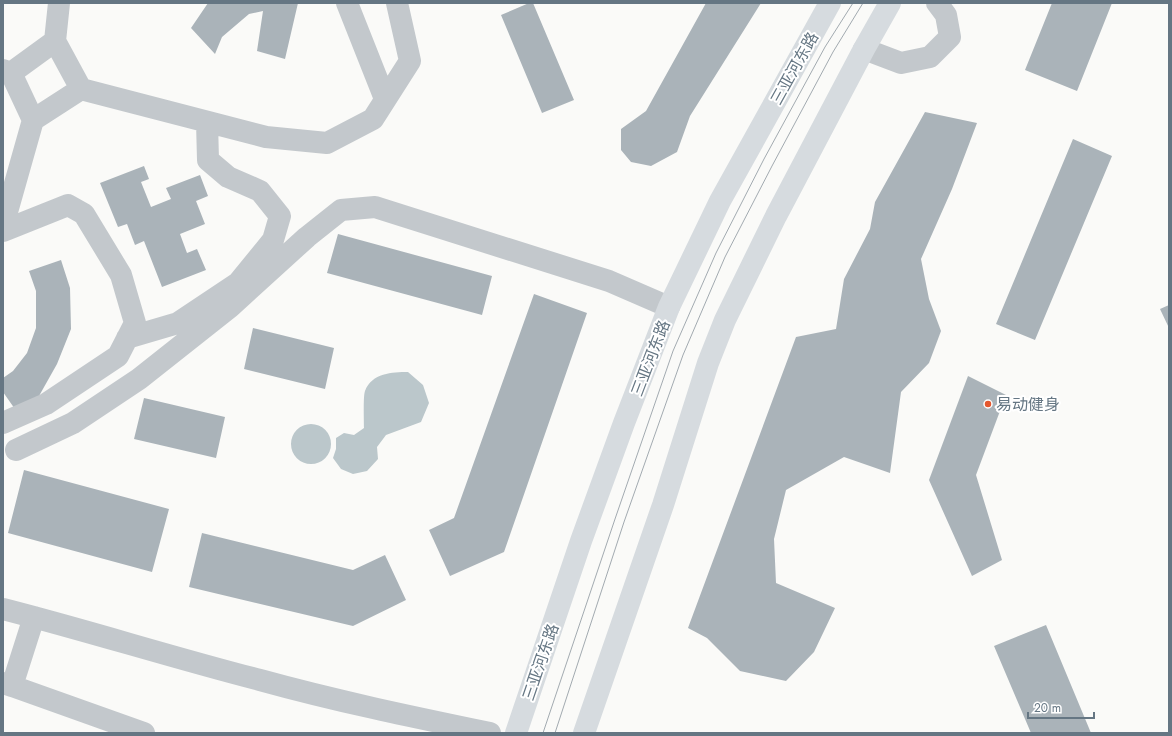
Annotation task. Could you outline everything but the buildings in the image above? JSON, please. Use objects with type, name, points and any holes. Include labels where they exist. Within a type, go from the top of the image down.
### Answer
[{"type":"main road","name":"三亚河东路","points":[[516,733],[581,541],[624,423],[669,307],[720,201],[830,3]]},
{"type":"main road","points":[[584,733],[665,497],[708,363],[725,320],[776,216],[864,48],[890,3]]},
{"type":"street","points":[[59,3],[55,41],[80,89],[266,137],[327,143],[373,119],[410,61],[397,3]]},
{"type":"street","points":[[347,3],[385,99]]},
{"type":"street","points":[[864,48],[901,63],[930,57],[950,37],[946,15],[937,3]]},
{"type":"street","points":[[33,120],[7,71],[55,41]]},
{"type":"street","points":[[3,226],[33,120],[80,89]]},
{"type":"street","points":[[127,338],[178,322],[238,283],[273,240],[280,216],[260,191],[228,177],[208,160],[207,122]]},
{"type":"street","points":[[3,231],[68,205],[84,214],[120,275],[135,323],[118,356],[46,404],[3,423]]},
{"type":"street","points":[[16,450],[73,423],[139,380],[230,308],[307,237],[341,210],[375,207],[609,282],[669,307]]},
{"type":"street","points":[[3,609],[203,665],[326,697],[490,733]]},
{"type":"street","points":[[34,617],[7,685],[144,733]]},
{"type":"shaded area","points":[[408,372],[423,385],[429,403],[421,422],[386,435],[377,447],[378,459],[367,471],[353,474],[341,469],[333,458],[336,449],[336,438],[344,433],[354,435],[364,428],[364,394],[368,385],[377,377],[389,373]]},
{"type":"shaded area","points":[[307,424],[315,424],[322,427],[328,433],[331,444],[328,455],[322,461],[315,464],[307,464],[300,461],[294,455],[291,448],[291,440],[294,433],[300,427]]},
{"type":"tram line","points":[[543,733],[673,351],[716,253],[764,159],[825,47],[853,3]]},
{"type":"tram line","points":[[555,733],[624,522],[683,355],[725,257],[833,52],[863,3]]},
{"type":"place","name":"易动健身","points":[[988,404]]}]
